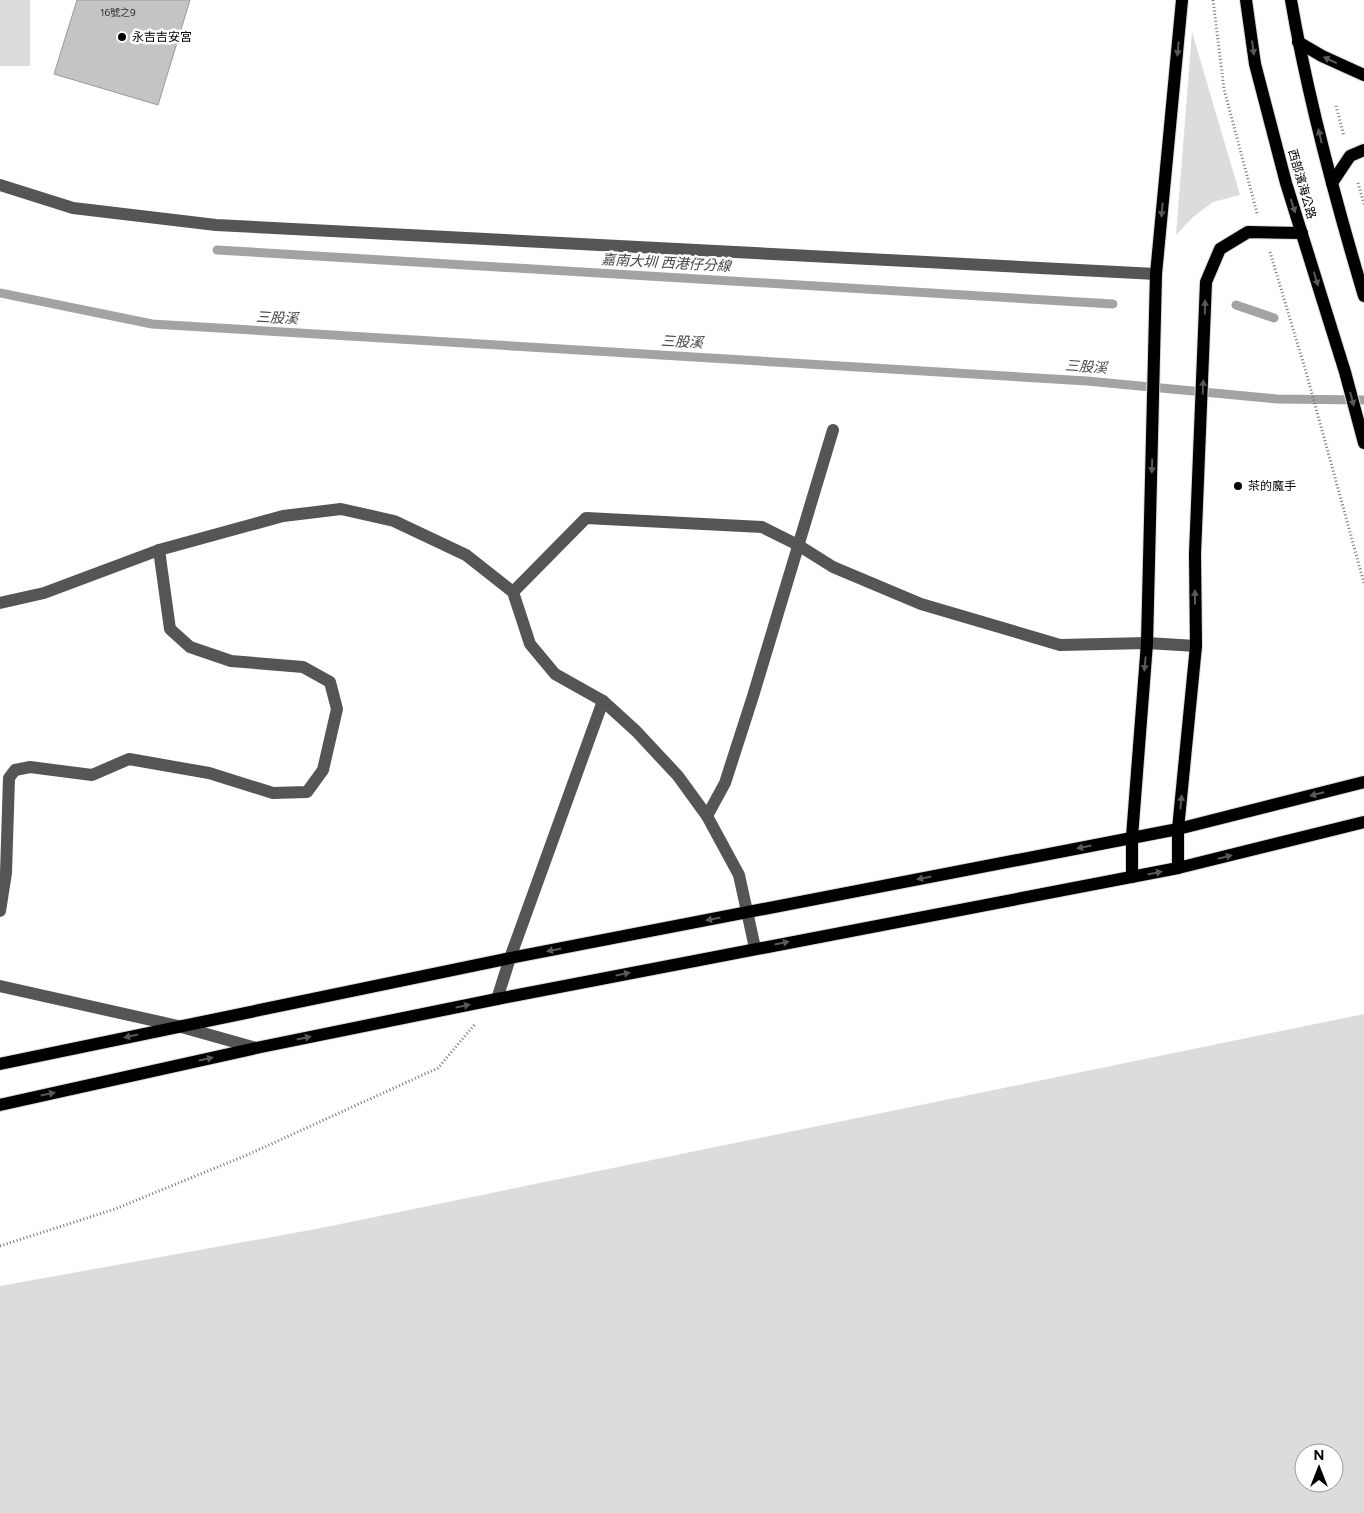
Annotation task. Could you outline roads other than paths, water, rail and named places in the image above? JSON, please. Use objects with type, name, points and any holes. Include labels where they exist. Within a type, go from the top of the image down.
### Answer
[{"type":"main road","points":[[1132,877],[1132,837],[1147,644],[1156,274],[1182,0]]},
{"type":"main road","name":"西部濱海公路","points":[[1246,0],[1255,64],[1286,183],[1345,372],[1364,442]]},
{"type":"main road","points":[[1291,0],[1298,42],[1332,183],[1364,296]]},
{"type":"main road","points":[[1298,42],[1322,56],[1364,75]]},
{"type":"main road","points":[[1332,183],[1350,156],[1364,150]]},
{"type":"main road","points":[[1178,868],[1178,829],[1196,646],[1195,554],[1206,282],[1220,249],[1248,232],[1302,233]]},
{"type":"main road","points":[[0,1064],[510,958],[1178,829],[1364,782]]},
{"type":"main road","points":[[0,1105],[256,1048],[497,999],[1178,868],[1364,822]]},
{"type":"street","points":[[0,185],[73,208],[216,225],[1156,274]]},
{"type":"street","points":[[706,816],[725,782],[753,696],[833,430]]},
{"type":"street","points":[[0,603],[44,593],[159,550],[283,516],[341,509],[394,520],[466,555],[513,592],[530,644],[555,674],[604,702],[636,731],[678,776],[706,816],[739,875],[755,948]]},
{"type":"street","points":[[513,592],[586,518],[762,528],[798,545],[833,567],[921,604],[1060,645],[1147,644],[1196,646]]},
{"type":"street","points":[[0,911],[6,873],[9,778],[15,770],[30,767],[92,775],[129,759],[209,773],[273,793],[307,792],[323,770],[337,709],[330,682],[303,667],[231,662],[190,647],[170,629],[159,550]]},
{"type":"street","points":[[497,999],[510,958],[604,702]]},
{"type":"street","points":[[0,986],[178,1026],[256,1048]]},
{"type":"waterway","name":"嘉南大圳 西港仔分線","points":[[217,250],[1113,304]]},
{"type":"waterway","name":"三股溪","points":[[0,293],[152,324],[1087,381],[1277,399],[1364,400]]},
{"type":"waterway","name":"嘉南大圳 西港仔分線","points":[[1236,305],[1274,318]]},
{"type":"place","name":"永吉吉安宮","points":[[122,37]]},
{"type":"place","name":"茶的魔手","points":[[1238,486]]}]
